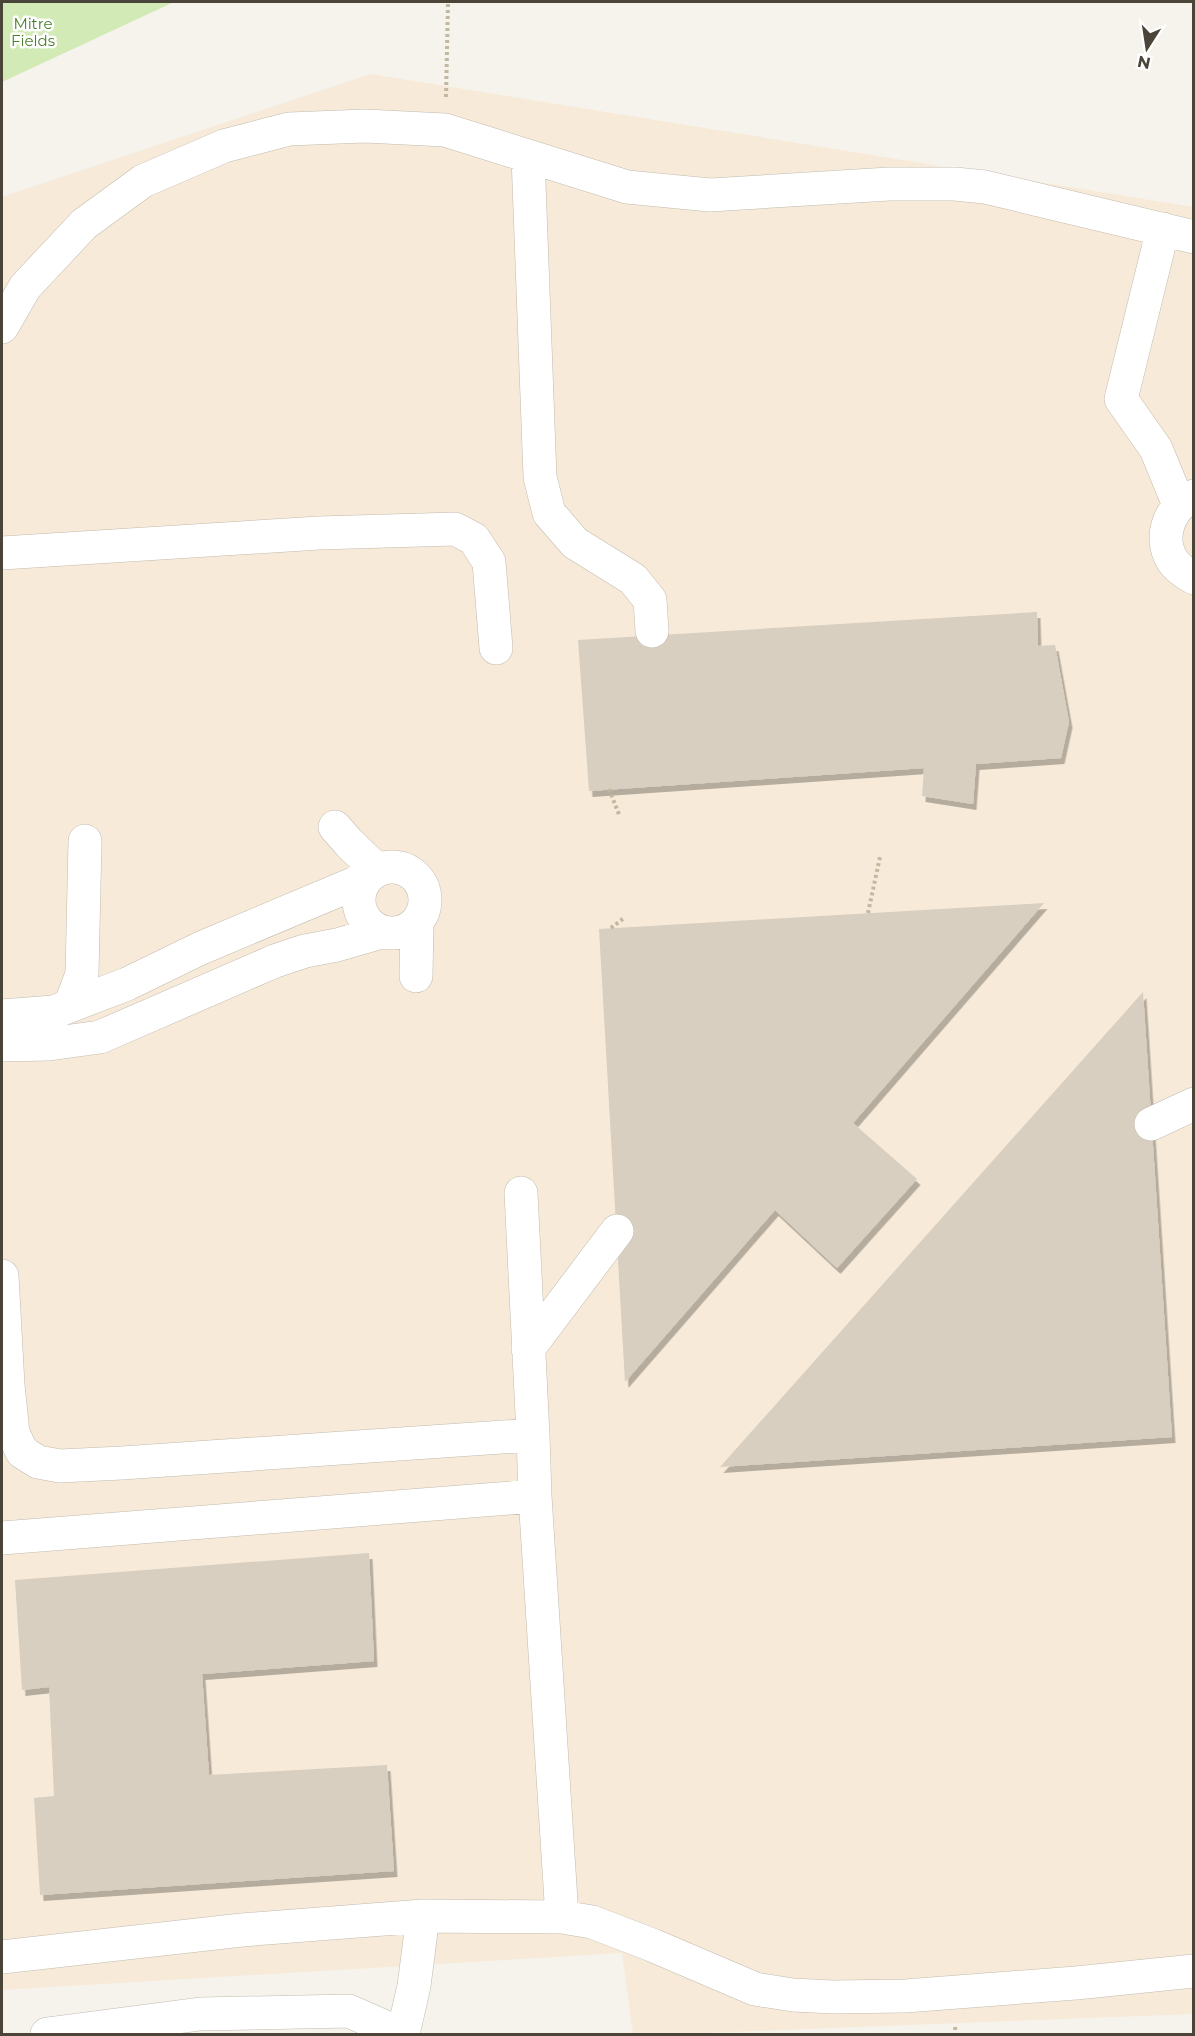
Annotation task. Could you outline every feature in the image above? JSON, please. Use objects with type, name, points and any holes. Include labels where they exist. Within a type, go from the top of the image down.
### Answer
[{"type":"lane","points":[[2,327],[25,287],[84,224],[143,181],[224,146],[289,129],[365,126],[445,130],[627,187],[710,195],[889,184],[955,184],[985,187],[1178,233],[1121,399],[1156,449],[1186,500],[1170,517],[1166,531],[1167,546],[1172,560],[1182,571],[1194,578]]},
{"type":"lane","points":[[528,156],[540,477],[549,513],[575,543],[633,579],[650,600],[652,631]]},
{"type":"lane","points":[[2,553],[319,532],[455,529],[474,539],[489,562],[496,648]]},
{"type":"lane","points":[[335,827],[371,875]]},
{"type":"lane","points":[[70,1006],[82,974],[85,841]]},
{"type":"lane","points":[[2,1016],[54,1012],[127,984],[201,948],[388,867],[410,872],[424,890],[423,912],[417,922],[401,932],[382,932],[337,945],[305,951],[275,961],[100,1037],[49,1044],[2,1045]]},
{"type":"lane","points":[[371,875],[360,889],[358,899],[360,910],[372,927],[382,932]]},
{"type":"lane","points":[[416,976],[417,922]]},
{"type":"lane","points":[[1151,1124],[1194,1104]]},
{"type":"lane","points":[[521,1193],[535,1496],[562,1917]]},
{"type":"lane","points":[[528,1348],[617,1231]]},
{"type":"lane","points":[[2,1276],[8,1385],[14,1433],[22,1452],[38,1462],[60,1466],[122,1463],[533,1435]]},
{"type":"lane","points":[[2,1538],[535,1496]]},
{"type":"lane","points":[[47,2034],[200,2014],[349,2011],[402,2034],[414,1986],[423,1916]]},
{"type":"lane","points":[[2,1957],[242,1930],[423,1916],[562,1917],[592,1922],[755,1989],[793,1995],[905,1996],[1194,1971]]},
{"type":"path","points":[[445,130],[448,2]]},
{"type":"path","points":[[609,789],[620,817]]},
{"type":"path","points":[[868,913],[880,857]]},
{"type":"path","points":[[611,928],[624,918]]},
{"type":"path","points":[[955,2027],[956,2034]]},
{"type":"shaded area","points":[[371,74],[1193,207],[1193,2014],[633,2034],[622,1953],[2,1990],[2,197]]},
{"type":"green space","name":"Mitre Fields","points":[[2,2],[174,2],[2,82]]},
{"type":"building","points":[[1037,612],[1038,646],[1055,645],[1069,722],[1061,758],[976,764],[973,804],[922,796],[924,768],[589,791],[578,640]]},
{"type":"building","points":[[1044,903],[853,1123],[917,1179],[837,1268],[775,1210],[625,1382],[599,929]]},
{"type":"building","points":[[1143,992],[1172,1437],[720,1467]]},
{"type":"building","points":[[369,1553],[374,1661],[202,1674],[209,1775],[387,1765],[394,1871],[40,1895],[34,1798],[54,1796],[49,1687],[22,1690],[15,1580]]}]
